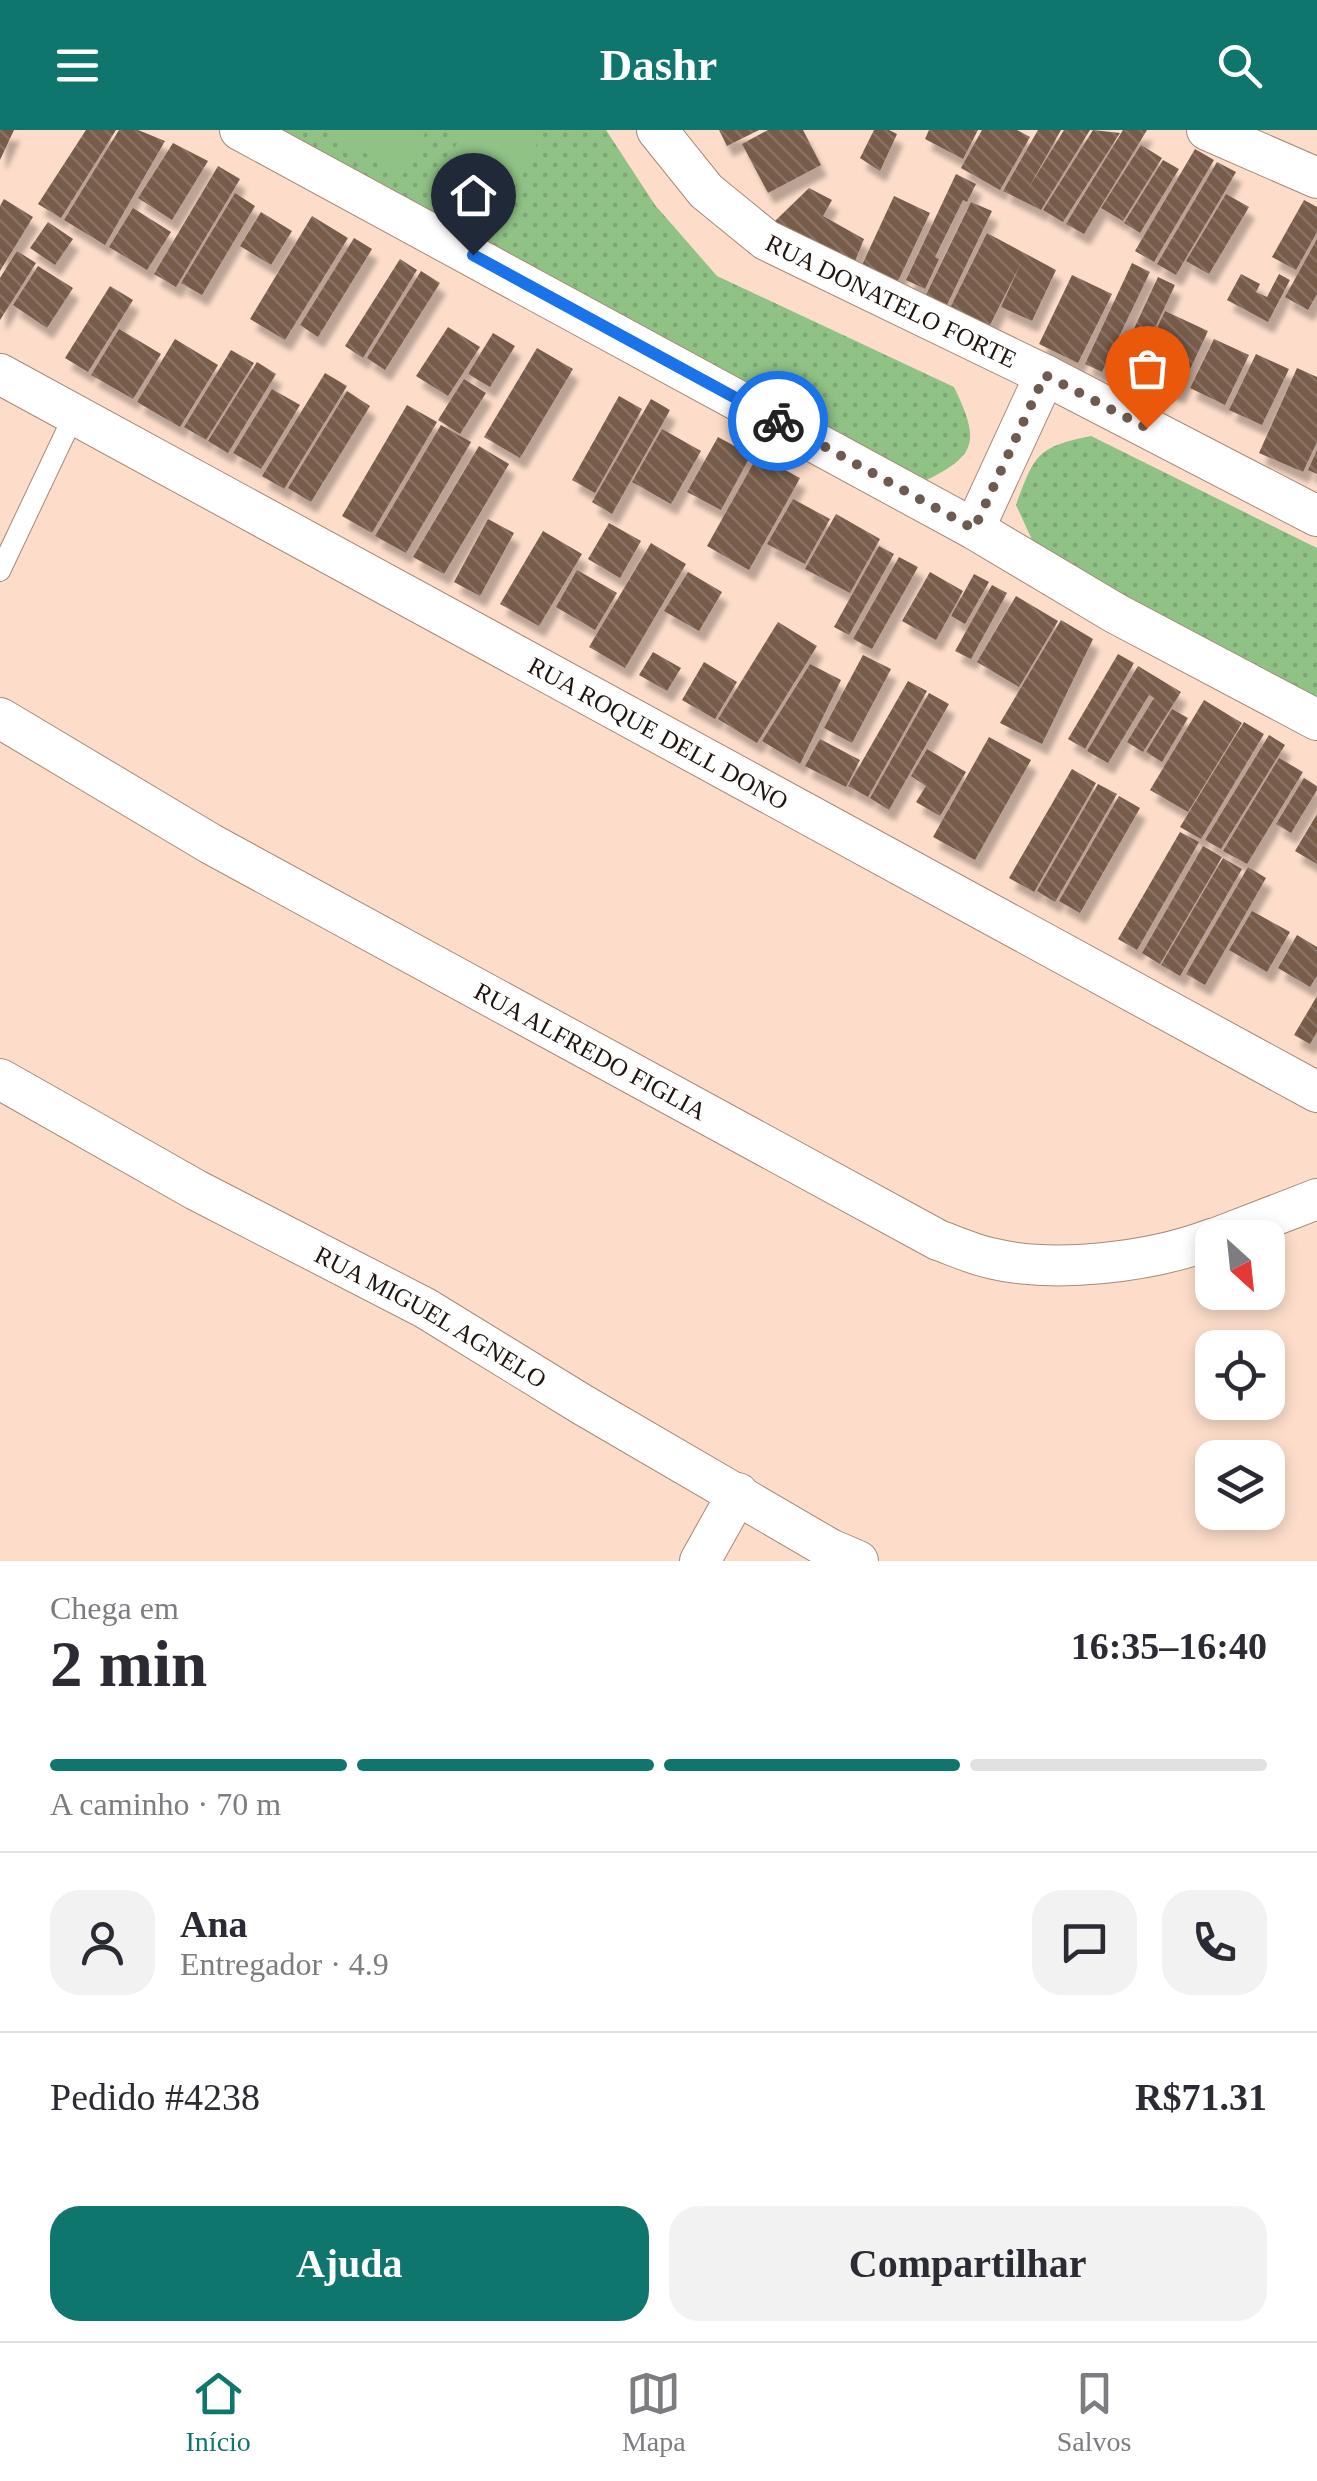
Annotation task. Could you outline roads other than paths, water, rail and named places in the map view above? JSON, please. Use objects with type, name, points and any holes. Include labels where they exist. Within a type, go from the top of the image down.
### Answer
[{"type":"street","points":[[240,130],[974,529],[1114,613],[1317,720]]},
{"type":"street","name":"RUA DONATELO FORTE","points":[[657,130],[706,191],[766,240],[1045,375],[1317,516]]},
{"type":"street","points":[[1206,130],[1317,178]]},
{"type":"street","name":"RUA ROQUE DELL DONO","points":[[0,374],[1317,1092]]},
{"type":"street","points":[[974,529],[1045,375]]},
{"type":"street","name":"RUA ALFREDO FIGLIA","points":[[0,718],[211,844],[938,1240],[992,1258],[1071,1265],[1172,1254],[1195,1245]]},
{"type":"street","name":"RUA MIGUEL AGNELO","points":[[0,1079],[196,1190],[425,1308],[582,1405],[830,1549],[858,1561]]},
{"type":"street","name":"RUA ALFREDO FIGLIA","points":[[1262,1220],[1317,1199]]},
{"type":"street","points":[[700,1561],[738,1493]]},
{"type":"lane","points":[[0,571],[74,415]]}]
